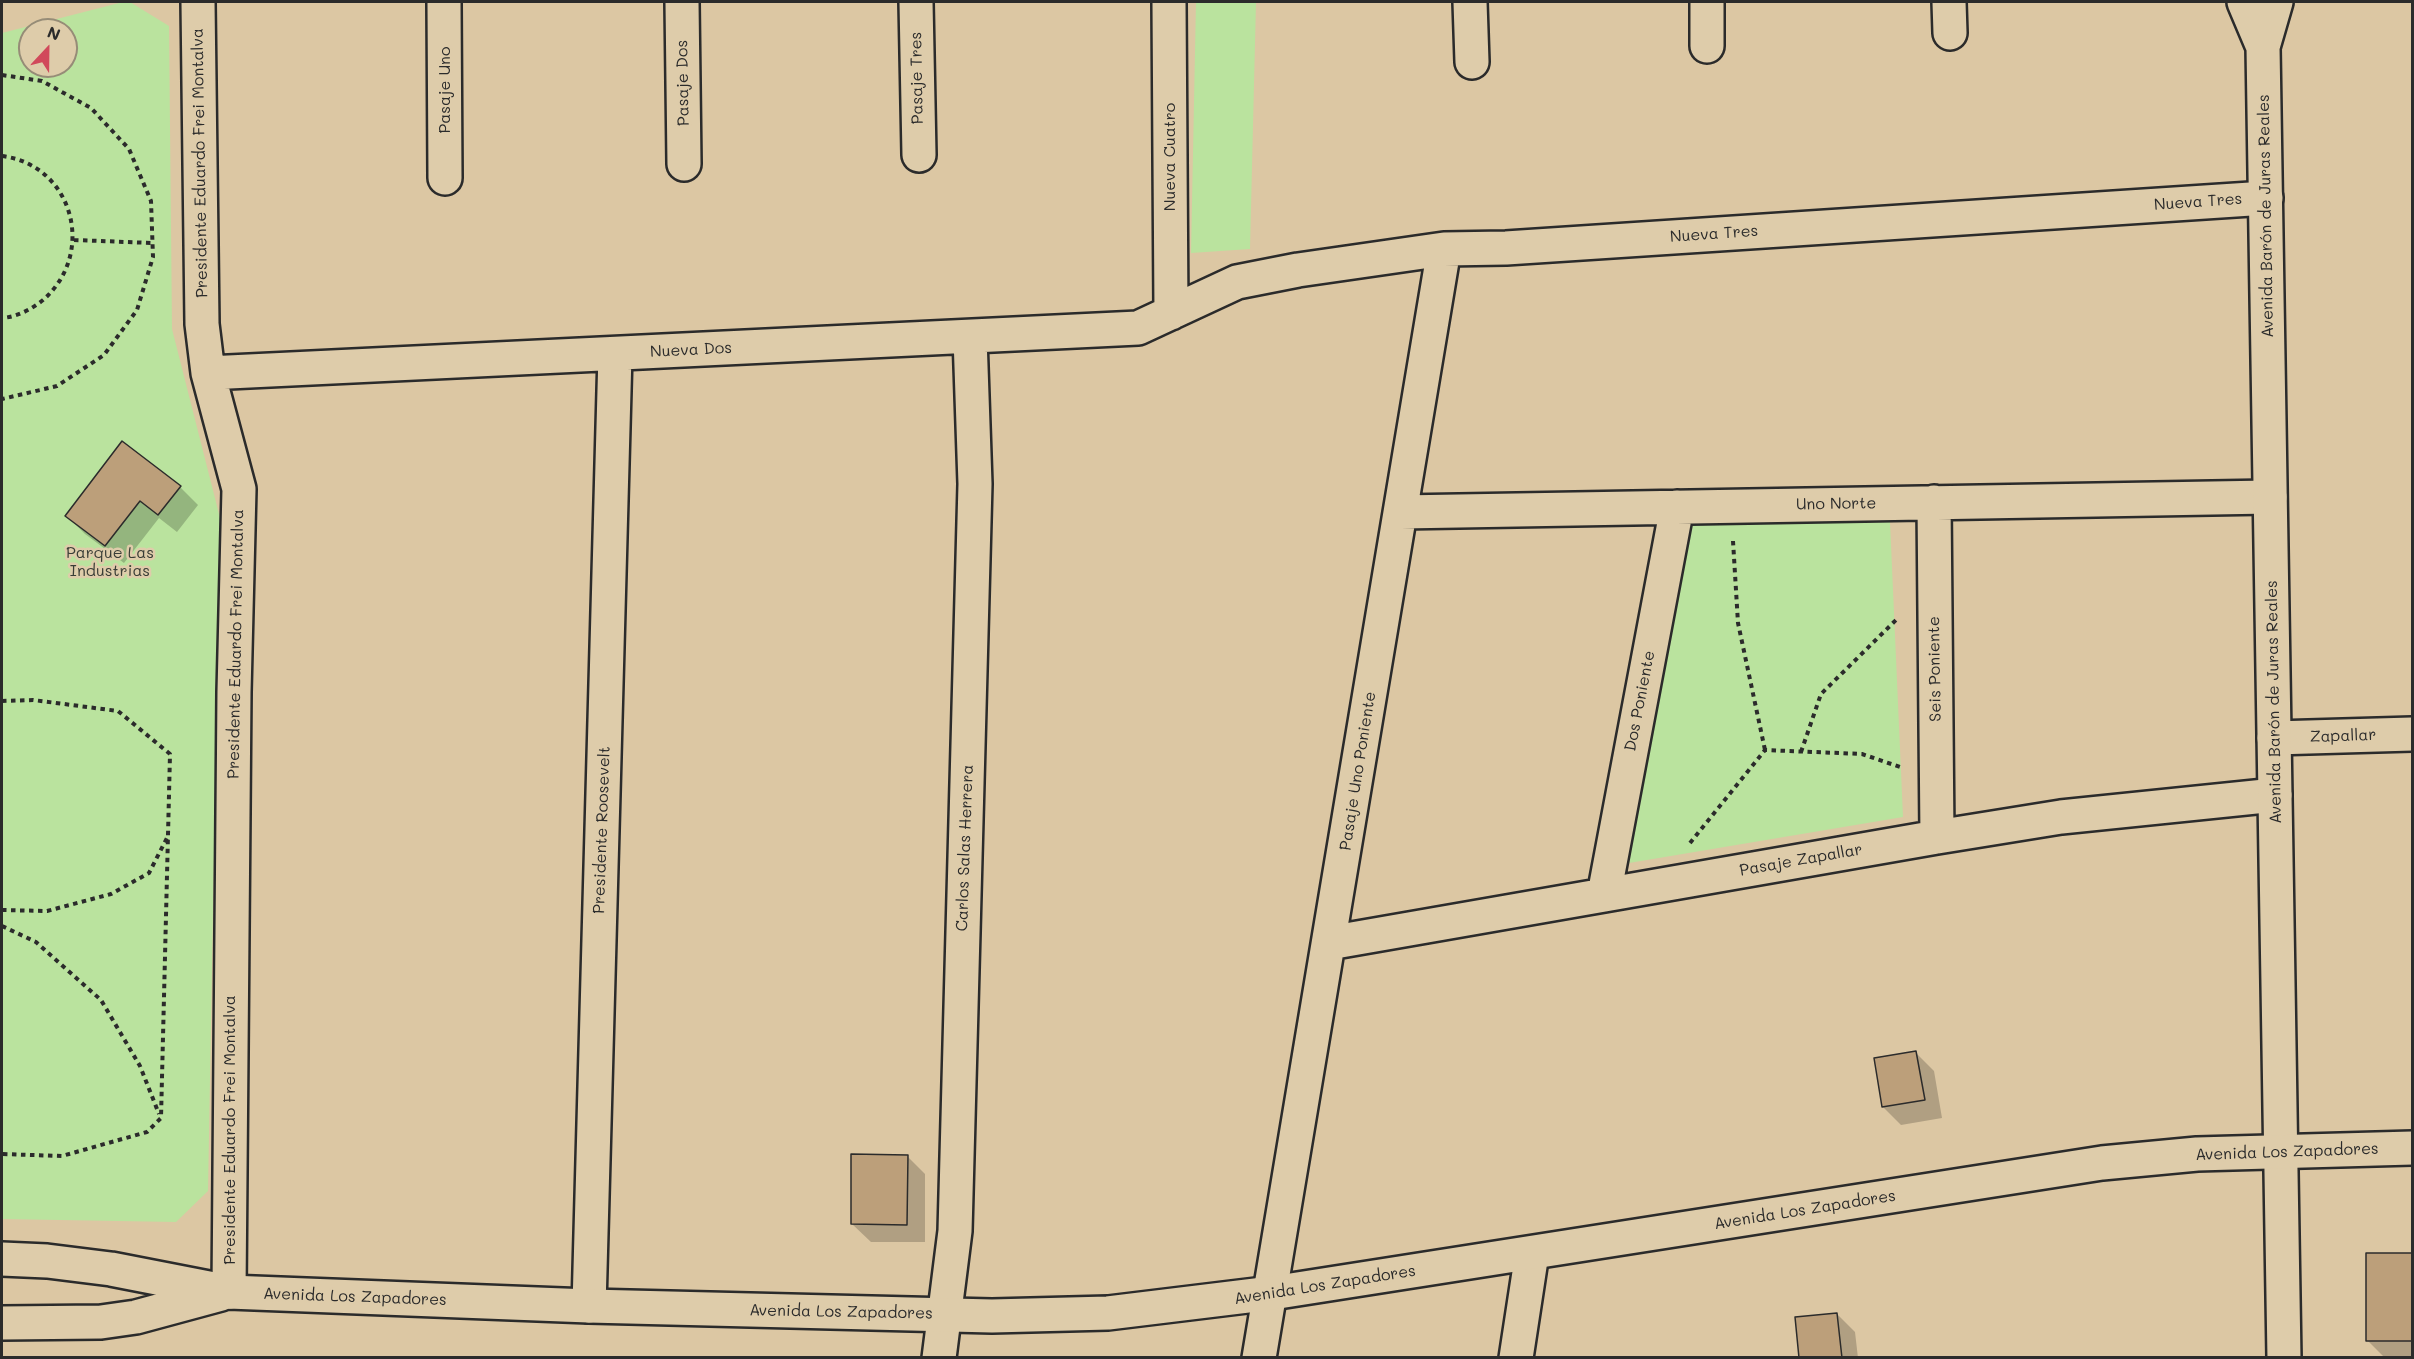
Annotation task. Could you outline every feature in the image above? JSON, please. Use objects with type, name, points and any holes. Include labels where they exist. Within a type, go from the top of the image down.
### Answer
[{"type":"street","name":"Presidente Eduardo Frei Montalva","points":[[198,2],[202,324],[208,373],[239,489],[234,704],[229,1292]]},
{"type":"street","name":"Pasaje Uno","points":[[444,2],[445,178]]},
{"type":"street","name":"Pasaje Dos","points":[[682,2],[684,164]]},
{"type":"street","name":"Pasaje Tres","points":[[916,2],[919,155]]},
{"type":"street","name":"Nueva Cuatro","points":[[1169,2],[1171,313]]},
{"type":"street","points":[[1470,2],[1472,62]]},
{"type":"street","points":[[1707,2],[1707,46]]},
{"type":"street","name":"Avenida Barón de Juras Reales","points":[[2244,2],[2263,47]]},
{"type":"street","name":"Avenida Barón de Juras Reales","points":[[2276,2],[2263,47],[2284,1358]]},
{"type":"street","name":"Nueva Tres","points":[[1171,313],[1237,282],[1298,270],[1444,249],[1506,248],[2266,198]]},
{"type":"street","name":"Pasaje Uno Poniente","points":[[1259,1358],[1272,1293],[1444,249]]},
{"type":"street","name":"Nueva Dos","points":[[208,373],[1138,328],[1171,313]]},
{"type":"street","name":"Carlos Salas Herrera","points":[[939,1358],[955,1231],[975,484],[970,337]]},
{"type":"street","name":"Presidente Roosevelt","points":[[589,1306],[615,354]]},
{"type":"street","name":"Uno Norte","points":[[1401,512],[2270,497]]},
{"type":"street","name":"Seis Poniente","points":[[1934,502],[1937,837]]},
{"type":"street","name":"Dos Poniente","points":[[1604,895],[1677,507]]},
{"type":"street","name":"Zapallar","points":[[2274,738],[2412,734]]},
{"type":"street","name":"Pasaje Zapallar","points":[[1329,943],[2061,817],[2275,795]]},
{"type":"street","name":"Avenida Los Zapadores","points":[[2,1259],[47,1261],[111,1269],[229,1292],[589,1306],[1032,1316],[1108,1313],[1272,1293],[2102,1162],[2181,1155],[2412,1148]]},
{"type":"street","points":[[1516,1358],[1532,1253]]},
{"type":"street","name":"Avenida Los Zapadores","points":[[2,1323],[101,1322],[136,1317],[229,1292]]},
{"type":"path","points":[[2,75],[42,81],[91,108],[129,149],[151,201],[153,243],[153,257],[137,310],[104,355],[57,386],[2,399]]},
{"type":"path","points":[[2,156],[14,158],[39,169],[58,189],[70,213],[74,240],[69,266],[54,290],[34,308],[2,318]]},
{"type":"path","points":[[74,240],[153,243]]},
{"type":"path","points":[[1731,506],[1738,623],[1764,750]]},
{"type":"path","points":[[1801,752],[1821,694],[1935,582]]},
{"type":"path","points":[[2,701],[33,700],[118,711],[170,754],[161,1118],[147,1132],[63,1156],[2,1154]]},
{"type":"path","points":[[1764,750],[1862,754],[1936,780]]},
{"type":"path","points":[[1656,885],[1764,750]]},
{"type":"path","points":[[2,910],[47,911],[111,894],[149,873],[168,837]]},
{"type":"path","points":[[2,926],[36,942],[101,1000],[140,1066],[161,1118]]},
{"type":"green space","name":"Parque Las Industrias","points":[[130,2],[169,26],[172,329],[220,518],[208,1191],[176,1222],[2,1219],[2,33],[18,29],[18,78],[78,78],[78,18],[61,18]]},
{"type":"green space","points":[[1196,2],[1256,2],[1250,249],[1191,253]]},
{"type":"green space","points":[[1890,522],[1903,817],[1629,863],[1689,524]]},
{"type":"building","points":[[122,441],[181,486],[158,515],[140,501],[105,546],[65,516]]},
{"type":"building","points":[[1916,1051],[1925,1100],[1882,1107],[1874,1058]]},
{"type":"building","points":[[851,1154],[908,1155],[907,1225],[851,1224]]},
{"type":"building","points":[[2366,1253],[2412,1253],[2412,1341],[2366,1341]]},
{"type":"building","points":[[1837,1313],[1842,1358],[1799,1358],[1795,1317]]}]
